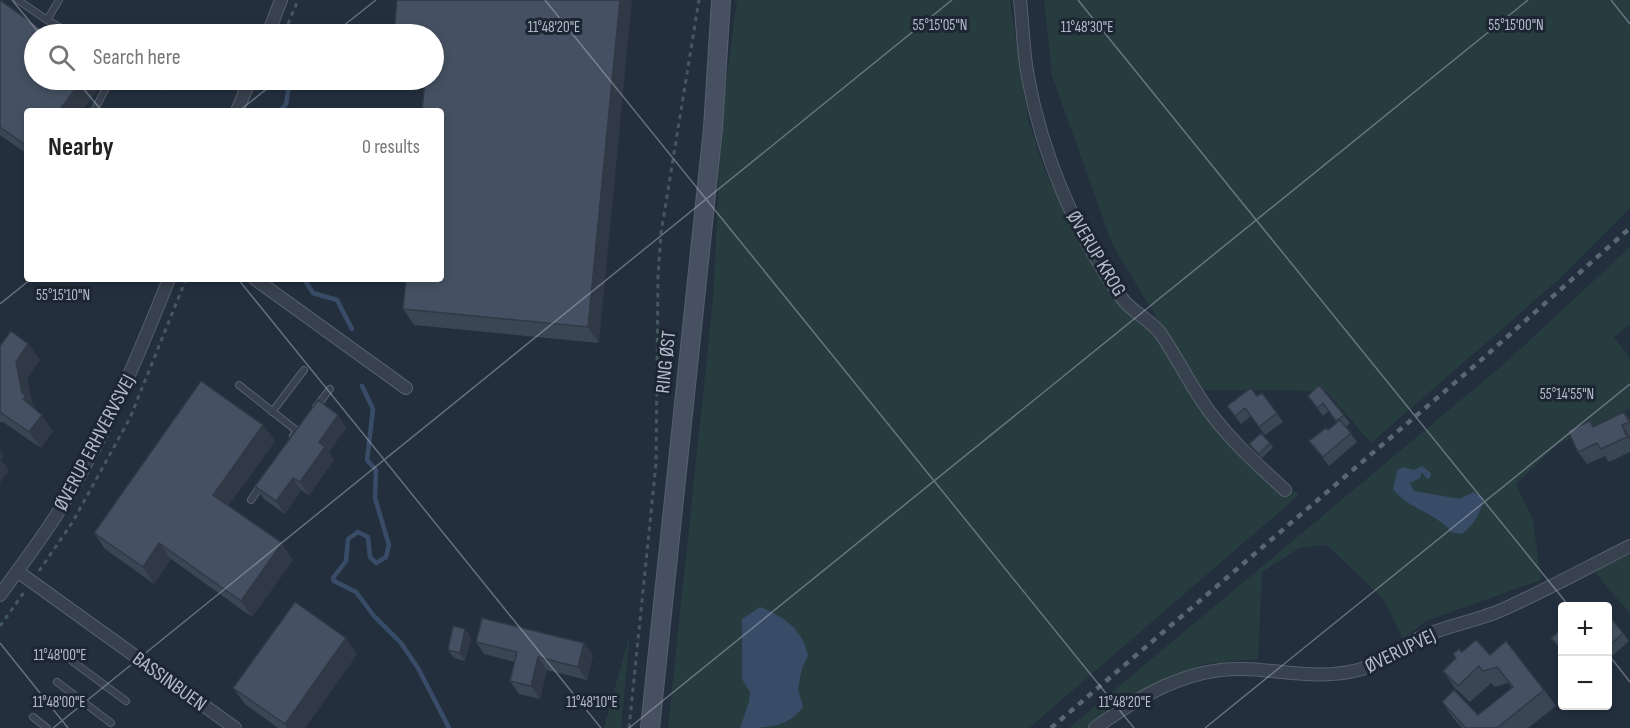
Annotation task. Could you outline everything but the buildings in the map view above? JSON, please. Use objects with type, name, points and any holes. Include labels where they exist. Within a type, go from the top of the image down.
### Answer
[{"type":"main road","name":"RING ØST","points":[[650,728],[713,128],[721,0]]},
{"type":"street","points":[[271,24],[281,0]]},
{"type":"street","name":"ØVERUP KROG","points":[[1020,0],[1028,76],[1038,125],[1053,169],[1075,219],[1123,300],[1160,332],[1209,411],[1252,460],[1285,489]]},
{"type":"street","points":[[238,108],[245,90]]},
{"type":"street","name":"ØVERUP ERHVERVSVEJ","points":[[0,595],[66,500],[92,455],[136,361],[168,282]]},
{"type":"street","points":[[259,282],[406,388]]},
{"type":"street","name":"ØVERUPVEJ","points":[[1095,728],[1128,704],[1156,690],[1185,677],[1215,670],[1334,675],[1359,670],[1383,661],[1423,636],[1502,609],[1630,546]]},
{"type":"street","name":"BASSINBUEN","points":[[17,571],[235,728]]},
{"type":"lane","points":[[18,0],[54,24]]},
{"type":"lane","points":[[47,20],[59,0]]},
{"type":"lane","points":[[96,108],[105,90]]},
{"type":"lane","points":[[272,412],[304,370]]},
{"type":"lane","points":[[239,385],[297,431]]},
{"type":"lane","points":[[310,414],[330,389]]},
{"type":"lane","points":[[290,441],[303,423]]},
{"type":"lane","points":[[251,500],[264,480]]},
{"type":"lane","points":[[72,661],[126,701]]},
{"type":"lane","points":[[57,682],[111,723]]},
{"type":"lane","points":[[33,717],[47,728]]},
{"type":"path","points":[[289,24],[298,0]]},
{"type":"path","points":[[629,728],[656,464],[658,276],[661,233],[699,0]]},
{"type":"green space","points":[[737,0],[1010,0],[1028,119],[1045,171],[1078,233],[1158,338],[1205,412],[1285,493],[1290,488],[1299,495],[1029,728],[668,728],[713,299],[722,114]]},
{"type":"green space","points":[[1044,0],[1630,0],[1630,208],[1557,281],[1371,443],[1326,391],[1201,390],[1113,246],[1052,76]]},
{"type":"green space","points":[[1630,247],[1630,324],[1614,337],[1630,359],[1630,408],[1558,444],[1516,484],[1533,520],[1541,580],[1426,621],[1403,639],[1384,600],[1327,545],[1299,548],[1262,572],[1258,659],[1205,664],[1126,698],[1091,728],[1069,728],[1504,364]]},
{"type":"green space","points":[[1630,554],[1630,614],[1594,571]]},
{"type":"green space","points":[[630,633],[621,728],[604,728]]},
{"type":"water","points":[[1422,466],[1431,473],[1430,478],[1427,479],[1422,472],[1420,478],[1410,483],[1414,491],[1460,499],[1473,492],[1483,498],[1476,518],[1462,534],[1451,532],[1438,520],[1399,496],[1393,489],[1397,471],[1403,467],[1414,470]]},
{"type":"water","points":[[760,607],[791,625],[802,638],[808,656],[802,668],[798,689],[803,707],[783,723],[767,727],[740,728],[750,692],[742,679],[742,619]]},
{"type":"waterway","points":[[283,108],[286,104],[288,90]]},
{"type":"waterway","points":[[306,282],[313,293],[337,300],[352,329]]},
{"type":"waterway","points":[[362,386],[373,409],[367,460],[376,470],[375,498],[389,545],[386,557],[376,563],[370,557],[368,537],[358,532],[348,539],[346,561],[333,578],[334,581],[356,592],[374,616],[401,643],[418,668],[449,728]]},
{"type":"railway","points":[[1051,728],[1472,368],[1630,228]]}]
